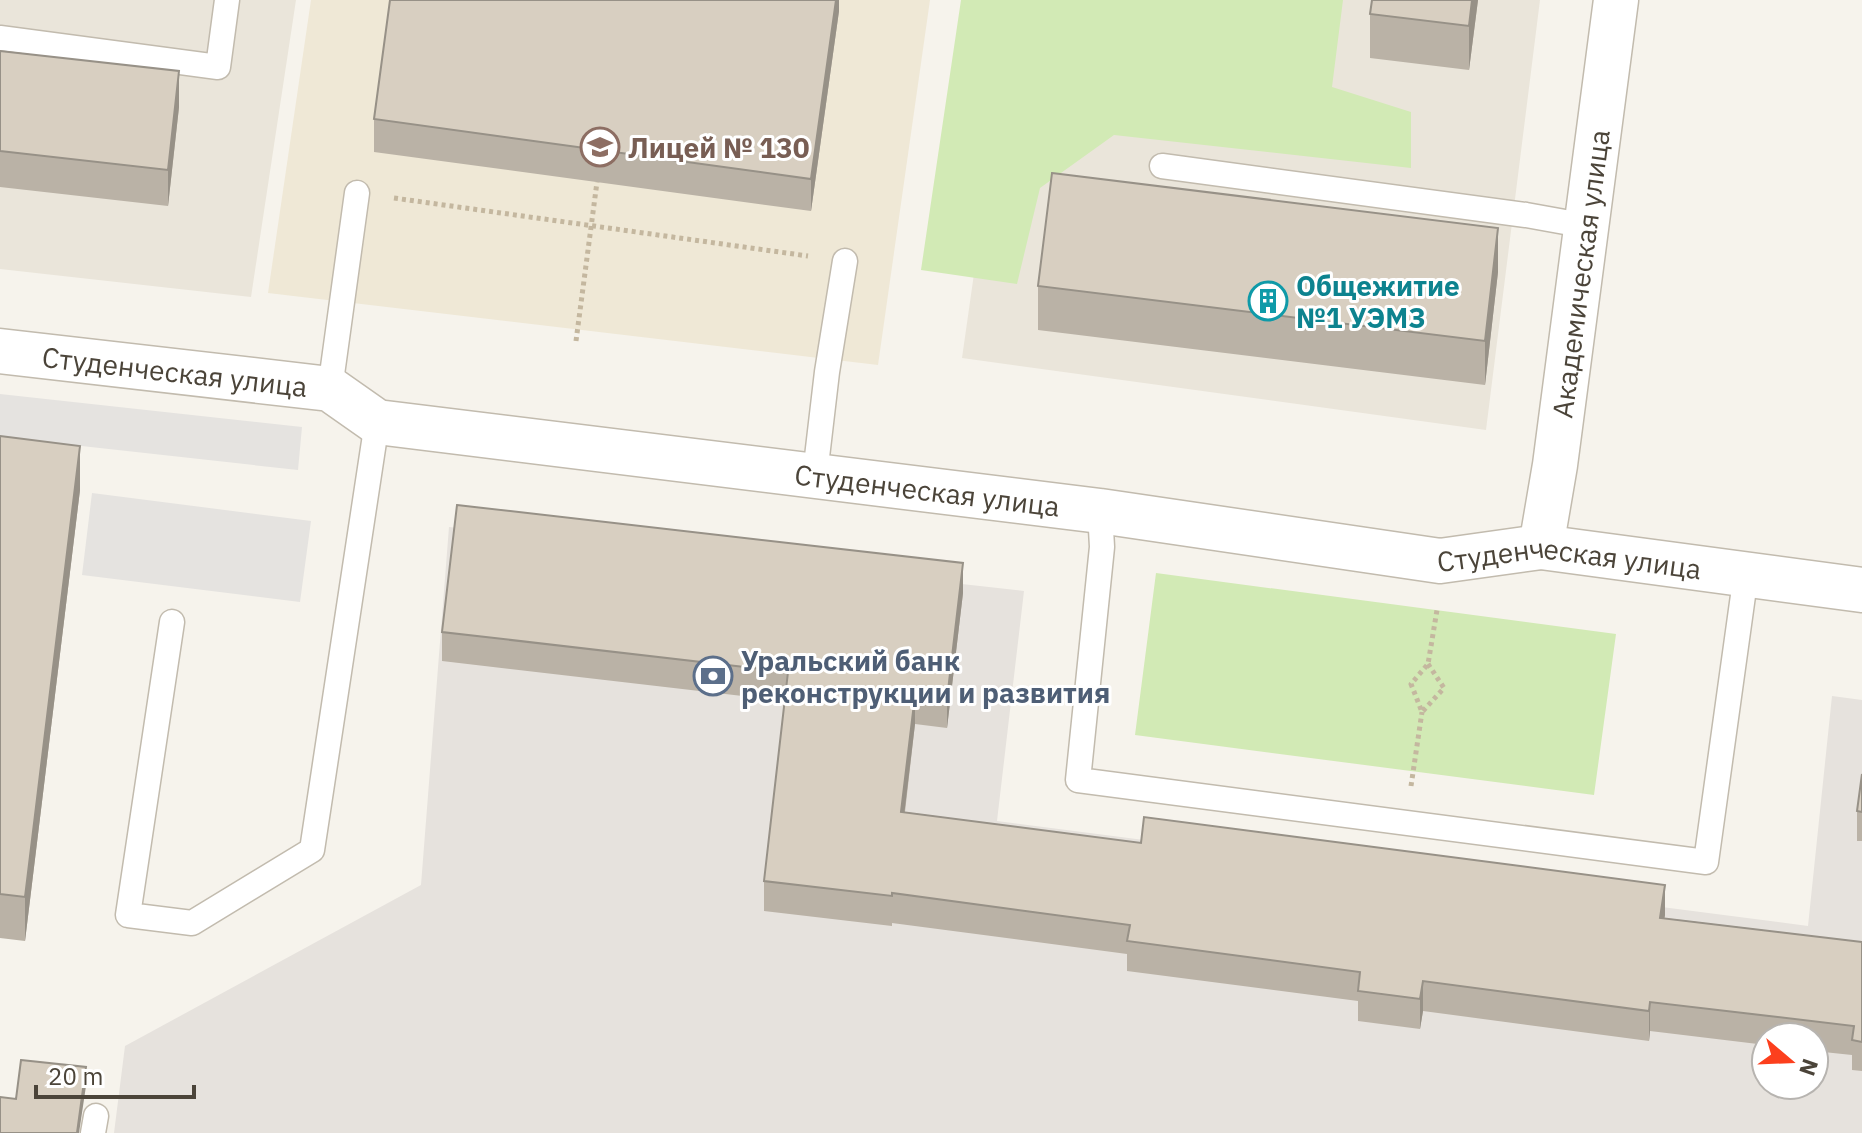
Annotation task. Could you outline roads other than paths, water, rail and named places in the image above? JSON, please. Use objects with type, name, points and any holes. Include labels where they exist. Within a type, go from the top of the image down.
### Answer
[{"type":"street","name":"Академическая улица","points":[[1541,547],[1555,465],[1616,0]]},
{"type":"street","name":"Студенческая улица","points":[[0,351],[330,389],[377,422],[1100,511],[1440,561],[1541,547],[1862,590]]},
{"type":"lane","points":[[0,38],[218,67],[227,0]]},
{"type":"lane","points":[[1162,166],[1587,226]]},
{"type":"lane","points":[[330,389],[357,193]]},
{"type":"lane","points":[[815,474],[845,261]]},
{"type":"lane","points":[[172,622],[128,915],[192,923],[312,850],[377,422]]},
{"type":"lane","points":[[1100,511],[1102,547],[1078,780],[1706,862],[1746,574]]},
{"type":"place","name":"Лицей № 130","points":[[600,147]]},
{"type":"place","name":"Общежитие №1 УЭМЗ","points":[[1268,301]]},
{"type":"place","name":"Уральский банк реконструкции и развития","points":[[713,676]]}]
